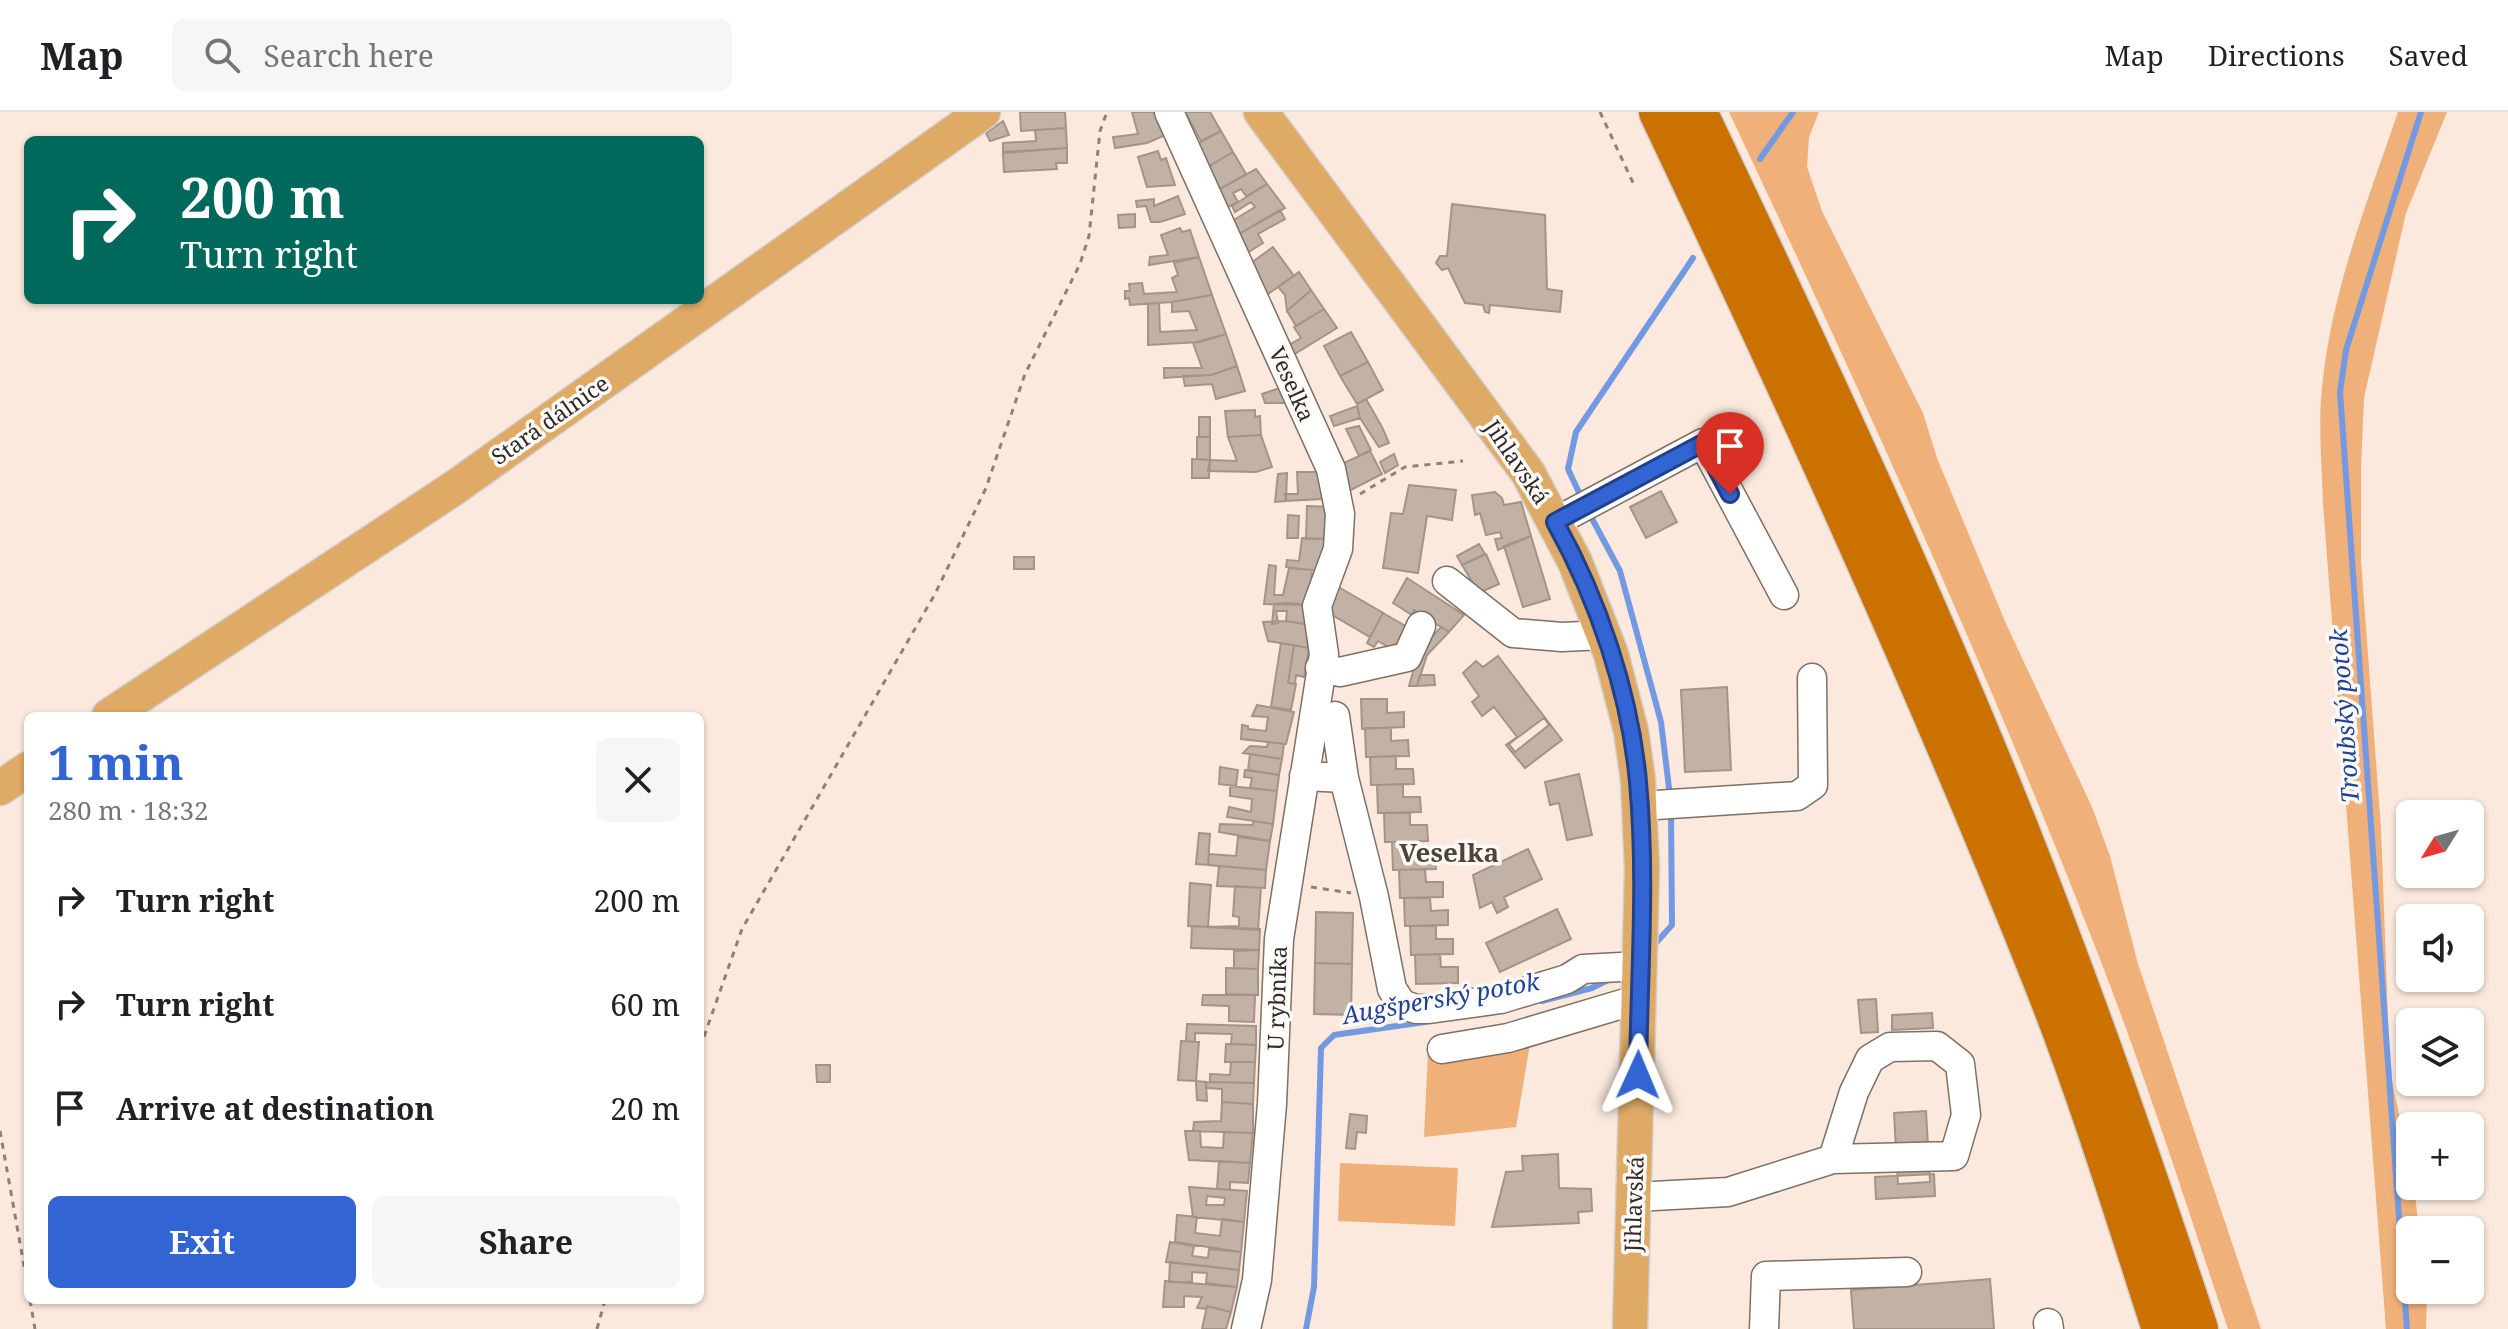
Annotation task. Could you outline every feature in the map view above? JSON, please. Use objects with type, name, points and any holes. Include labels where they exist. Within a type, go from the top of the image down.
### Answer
[{"type":"highway","points":[[1659,112],[1870,569],[1982,832],[2043,980],[2095,1124],[2162,1329]]},
{"type":"highway","points":[[1697,112],[1909,568],[2016,822],[2128,1118],[2198,1329]]},
{"type":"main road","name":"Stará dálnice","points":[[115,712],[454,488],[983,112]]},
{"type":"main road","name":"Jihlavská","points":[[1268,117],[1528,473],[1575,511],[1575,562],[1604,635],[1631,731],[1660,805],[1642,869],[1630,1329]]},
{"type":"main road","points":[[0,788],[24,772]]},
{"type":"street","name":"Veselka","points":[[1169,112],[1331,469],[1340,514],[1338,549],[1317,606],[1324,654],[1320,668]]},
{"type":"street","points":[[1575,511],[1703,443],[1784,595]]},
{"type":"street","points":[[1447,581],[1513,633],[1562,637],[1604,635]]},
{"type":"street","points":[[1320,668],[1340,672],[1407,657],[1421,626]]},
{"type":"street","name":"U rybníka","points":[[1246,1329],[1257,1280],[1276,1042],[1279,939],[1320,668]]},
{"type":"street","points":[[1660,805],[1797,796],[1813,785],[1812,678]]},
{"type":"street","points":[[1335,716],[1344,778],[1374,897],[1392,989],[1398,999],[1408,1007],[1429,1009],[1501,999],[1567,979],[1583,969],[1640,966]]},
{"type":"street","points":[[1304,776],[1344,778]]},
{"type":"street","points":[[1442,1049],[1508,1038],[1639,999]]},
{"type":"street","points":[[1635,1197],[1728,1192],[1833,1159],[1954,1156],[1966,1115],[1960,1064],[1937,1046],[1890,1047],[1870,1059],[1854,1092],[1833,1159]]},
{"type":"street","points":[[1764,1329],[1766,1276],[1907,1272]]},
{"type":"path","points":[[704,1037],[742,929],[935,594],[986,488],[1025,374],[1080,264],[1089,236],[1100,131],[1107,112]]},
{"type":"path","points":[[1600,112],[1635,187]]},
{"type":"path","points":[[1340,514],[1363,492],[1405,467],[1463,461]]},
{"type":"path","points":[[1288,883],[1374,897]]},
{"type":"path","points":[[0,1131],[24,1266]]},
{"type":"path","points":[[31,1304],[35,1329]]},
{"type":"path","points":[[597,1329],[604,1304]]},
{"type":"shaded area","points":[[1729,112],[1819,112],[1809,137],[1807,167],[1822,211],[1923,413],[1937,458],[2007,626],[2092,807],[2110,856],[2138,964],[2261,1329],[2228,1329],[2133,1047],[2056,847],[1921,530]]},
{"type":"shaded area","points":[[2398,112],[2447,112],[2406,213],[2364,398],[2361,469],[2361,560],[2381,829],[2390,1071],[2399,1112],[2396,1112],[2396,1200],[2416,1200],[2417,1216],[2396,1216],[2396,1304],[2427,1304],[2426,1329],[2386,1329],[2323,504],[2322,388],[2333,317],[2363,214]]},
{"type":"shaded area","points":[[1530,1044],[1516,1127],[1424,1137],[1428,1052]]},
{"type":"shaded area","points":[[1340,1163],[1458,1168],[1455,1226],[1338,1221]]},
{"type":"building","points":[[1020,112],[1065,112],[1066,128],[1021,131]]},
{"type":"building","points":[[1132,112],[1160,112],[1170,133],[1147,143],[1115,148],[1113,137],[1138,134]]},
{"type":"building","points":[[1185,112],[1210,112],[1221,131],[1201,141]]},
{"type":"building","points":[[1003,121],[1009,135],[990,141],[986,133]]},
{"type":"building","points":[[1066,128],[1067,148],[1003,152],[1003,143],[1036,141],[1035,130]]},
{"type":"building","points":[[1221,131],[1233,152],[1206,168],[1195,145]]},
{"type":"building","points":[[1067,148],[1067,163],[1056,163],[1057,169],[1004,172],[1003,153]]},
{"type":"building","points":[[1158,151],[1161,160],[1166,158],[1175,185],[1147,187],[1138,157]]},
{"type":"building","points":[[1233,152],[1246,174],[1218,190],[1206,168]]},
{"type":"building","points":[[1256,169],[1267,184],[1246,196],[1241,189],[1233,193],[1238,202],[1226,208],[1218,190]]},
{"type":"building","points":[[1267,184],[1285,208],[1239,234],[1232,221],[1255,207],[1251,202],[1235,212],[1232,206]]},
{"type":"building","points":[[1178,196],[1185,214],[1160,222],[1151,222],[1146,206],[1137,207],[1136,201],[1154,199],[1154,206]]},
{"type":"building","points":[[1452,204],[1545,215],[1547,289],[1562,291],[1560,312],[1490,305],[1489,313],[1485,312],[1483,305],[1465,303],[1448,268],[1442,270],[1436,263],[1440,256],[1447,256]]},
{"type":"building","points":[[1280,210],[1285,219],[1258,234],[1263,243],[1247,253],[1239,234]]},
{"type":"building","points":[[1135,214],[1135,227],[1119,228],[1118,215]]},
{"type":"building","points":[[1180,228],[1182,232],[1190,230],[1199,257],[1149,265],[1150,257],[1168,255],[1161,235]]},
{"type":"building","points":[[1273,247],[1294,276],[1265,296],[1251,263]]},
{"type":"building","points":[[1199,257],[1212,295],[1130,305],[1129,298],[1125,299],[1125,291],[1130,291],[1129,284],[1142,283],[1144,294],[1177,292],[1172,278],[1178,275],[1174,263]]},
{"type":"building","points":[[1299,272],[1311,290],[1287,311],[1285,295],[1278,287]]},
{"type":"building","points":[[1311,290],[1324,309],[1296,326],[1287,311]]},
{"type":"building","points":[[1212,295],[1226,334],[1200,342],[1148,345],[1148,304],[1159,303],[1160,332],[1197,330],[1189,311],[1172,312],[1172,302]]},
{"type":"building","points":[[1324,309],[1337,328],[1293,355],[1289,345],[1301,338],[1294,327]]},
{"type":"building","points":[[1351,332],[1368,362],[1340,376],[1324,346]]},
{"type":"building","points":[[1226,334],[1237,366],[1211,375],[1164,378],[1164,368],[1202,368],[1193,343]]},
{"type":"building","points":[[1368,362],[1383,390],[1357,404],[1340,376]]},
{"type":"building","points":[[1237,366],[1245,391],[1216,399],[1212,384],[1185,386],[1183,376],[1211,375]]},
{"type":"building","points":[[1280,388],[1286,403],[1265,403],[1262,394]]},
{"type":"building","points":[[1366,399],[1389,443],[1379,447],[1360,418],[1357,404]]},
{"type":"building","points":[[1357,406],[1360,418],[1334,426],[1330,416]]},
{"type":"building","points":[[1255,410],[1255,417],[1260,416],[1261,435],[1228,437],[1225,411]]},
{"type":"building","points":[[1199,417],[1210,417],[1210,437],[1199,437]]},
{"type":"building","points":[[1359,426],[1371,450],[1359,456],[1346,429]]},
{"type":"building","points":[[1261,435],[1272,467],[1256,472],[1208,471],[1210,460],[1237,461],[1228,437]]},
{"type":"building","points":[[1197,437],[1210,437],[1210,460],[1197,459]]},
{"type":"building","points":[[1370,451],[1382,474],[1343,494],[1337,466]]},
{"type":"building","points":[[1394,454],[1398,465],[1385,473],[1380,462]]},
{"type":"building","points":[[1192,459],[1210,460],[1209,478],[1192,478]]},
{"type":"building","points":[[1297,472],[1321,472],[1322,499],[1286,501],[1285,494],[1298,494]]},
{"type":"building","points":[[1287,473],[1286,501],[1275,502],[1278,474]]},
{"type":"building","points":[[1409,485],[1456,490],[1452,520],[1427,516],[1418,573],[1383,568],[1391,513],[1403,514]]},
{"type":"building","points":[[1661,491],[1677,522],[1646,538],[1630,507]]},
{"type":"building","points":[[1495,492],[1504,505],[1521,502],[1531,536],[1498,550],[1495,539],[1502,538],[1500,532],[1486,535],[1480,513],[1475,515],[1472,495]]},
{"type":"building","points":[[1307,506],[1329,507],[1328,539],[1306,539]]},
{"type":"building","points":[[1288,515],[1299,516],[1298,538],[1287,538]]},
{"type":"building","points":[[1531,536],[1550,599],[1523,607],[1504,546]]},
{"type":"building","points":[[1302,538],[1328,539],[1325,572],[1286,567],[1287,560],[1299,561]]},
{"type":"building","points":[[1479,544],[1485,554],[1462,565],[1457,556]]},
{"type":"building","points":[[1486,554],[1499,584],[1479,593],[1462,565]]},
{"type":"building","points":[[1014,557],[1034,557],[1034,569],[1014,569]]},
{"type":"building","points":[[1269,565],[1276,566],[1274,595],[1283,595],[1289,568],[1312,570],[1310,605],[1264,604]]},
{"type":"building","points":[[1407,578],[1464,615],[1449,632],[1414,610],[1412,615],[1393,603]]},
{"type":"building","points":[[1335,585],[1383,613],[1370,637],[1322,609]]},
{"type":"building","points":[[1274,604],[1310,605],[1310,625],[1286,621],[1287,611],[1276,611],[1278,623],[1272,624]]},
{"type":"building","points":[[1383,613],[1409,628],[1395,651],[1378,641],[1374,647],[1367,643]]},
{"type":"building","points":[[1263,622],[1313,625],[1309,648],[1268,641]]},
{"type":"building","points":[[1441,627],[1449,632],[1427,655],[1417,686],[1409,686],[1419,651]]},
{"type":"building","points":[[1281,643],[1294,645],[1288,683],[1296,684],[1291,710],[1271,707]]},
{"type":"building","points":[[1294,645],[1309,648],[1304,677],[1296,675],[1295,684],[1288,683]]},
{"type":"building","points":[[1498,656],[1562,740],[1525,768],[1506,745],[1517,737],[1494,707],[1482,716],[1472,702],[1479,696],[1463,673],[1476,661],[1483,667]],"holes":[[[1544,718],[1549,725],[1515,752],[1509,744]]]},
{"type":"building","points":[[1420,675],[1434,675],[1435,685],[1417,686]]},
{"type":"building","points":[[1727,687],[1731,770],[1685,772],[1681,690]]},
{"type":"building","points":[[1361,699],[1387,699],[1387,713],[1404,712],[1404,727],[1362,729]]},
{"type":"building","points":[[1257,705],[1294,712],[1286,744],[1241,739],[1242,725],[1248,726],[1248,729],[1266,731],[1268,717],[1252,716]]},
{"type":"building","points":[[1365,728],[1391,728],[1391,741],[1408,740],[1409,756],[1366,757]]},
{"type":"building","points":[[1268,742],[1284,744],[1282,759],[1243,753],[1250,746],[1267,747]]},
{"type":"building","points":[[1250,754],[1282,759],[1279,775],[1248,770]]},
{"type":"building","points":[[1396,756],[1396,769],[1413,769],[1414,784],[1371,785],[1370,757]]},
{"type":"building","points":[[1220,767],[1238,770],[1236,786],[1219,784]]},
{"type":"building","points":[[1245,770],[1279,775],[1277,791],[1250,788],[1252,778],[1244,777]]},
{"type":"building","points":[[1579,774],[1592,835],[1567,840],[1559,803],[1550,805],[1545,782]]},
{"type":"building","points":[[1403,784],[1403,797],[1420,797],[1421,812],[1378,813],[1377,785]]},
{"type":"building","points":[[1230,786],[1277,791],[1273,824],[1227,817],[1229,807],[1251,812],[1252,799],[1230,796]]},
{"type":"building","points":[[1384,813],[1410,813],[1410,825],[1427,825],[1428,841],[1385,842]]},
{"type":"building","points":[[1253,821],[1273,824],[1270,841],[1219,832],[1220,824],[1253,825]]},
{"type":"building","points":[[1199,833],[1210,834],[1208,865],[1196,864]]},
{"type":"building","points":[[1238,837],[1270,841],[1266,870],[1208,865],[1209,854],[1236,856]]},
{"type":"building","points":[[1418,841],[1418,854],[1435,853],[1436,869],[1393,870],[1392,842]]},
{"type":"building","points":[[1528,849],[1542,879],[1504,897],[1508,907],[1497,913],[1492,902],[1480,908],[1473,875]]},
{"type":"building","points":[[1219,866],[1266,870],[1265,888],[1217,886]]},
{"type":"building","points":[[1425,869],[1426,882],[1443,882],[1443,897],[1400,898],[1399,870]]},
{"type":"building","points":[[1190,883],[1211,885],[1208,927],[1188,926]]},
{"type":"building","points":[[1235,886],[1261,888],[1258,930],[1208,927],[1239,926],[1239,917],[1233,916]]},
{"type":"building","points":[[1404,898],[1430,898],[1431,911],[1448,910],[1448,925],[1405,926]]},
{"type":"building","points":[[1557,909],[1571,939],[1500,972],[1486,943]]},
{"type":"building","points":[[1316,912],[1353,913],[1352,964],[1315,963]]},
{"type":"building","points":[[1192,926],[1260,929],[1259,950],[1191,948]]},
{"type":"building","points":[[1410,926],[1436,926],[1436,939],[1453,939],[1453,954],[1411,955]]},
{"type":"building","points":[[1259,950],[1258,969],[1234,968],[1234,951]]},
{"type":"building","points":[[1440,954],[1441,967],[1458,967],[1458,983],[1416,984],[1415,955]]},
{"type":"building","points":[[1315,963],[1352,964],[1351,1015],[1314,1014]]},
{"type":"building","points":[[1226,968],[1258,969],[1258,995],[1226,994]]},
{"type":"building","points":[[1203,995],[1255,995],[1254,1022],[1229,1021],[1229,1006],[1202,1005]]},
{"type":"building","points":[[1876,999],[1878,1032],[1861,1033],[1858,1000]]},
{"type":"building","points":[[1932,1013],[1933,1028],[1892,1030],[1892,1015]]},
{"type":"building","points":[[1187,1024],[1256,1026],[1256,1045],[1231,1044],[1232,1034],[1195,1033],[1195,1042],[1186,1041]]},
{"type":"building","points":[[1181,1041],[1199,1042],[1196,1081],[1178,1080]]},
{"type":"building","points":[[1226,1044],[1256,1045],[1255,1062],[1225,1062]]},
{"type":"building","points":[[1231,1062],[1255,1062],[1254,1083],[1210,1082],[1210,1074],[1230,1075]]},
{"type":"building","points":[[816,1065],[830,1065],[830,1082],[817,1082]]},
{"type":"building","points":[[1196,1081],[1206,1082],[1207,1101],[1197,1100]]},
{"type":"building","points":[[1206,1082],[1254,1083],[1253,1104],[1222,1102],[1222,1089],[1206,1088]]},
{"type":"building","points":[[1222,1102],[1253,1104],[1253,1133],[1193,1131],[1194,1122],[1221,1121]]},
{"type":"building","points":[[1926,1111],[1930,1182],[1898,1184],[1894,1113]]},
{"type":"building","points":[[1350,1114],[1367,1116],[1366,1133],[1357,1132],[1355,1149],[1346,1148]]},
{"type":"building","points":[[1185,1131],[1200,1131],[1201,1147],[1223,1148],[1224,1132],[1253,1133],[1250,1163],[1189,1160]]},
{"type":"building","points":[[1558,1154],[1559,1188],[1591,1189],[1592,1211],[1578,1212],[1579,1223],[1492,1227],[1506,1172],[1523,1171],[1522,1156]]},
{"type":"building","points":[[1219,1161],[1250,1163],[1248,1183],[1230,1182],[1230,1190],[1217,1189]]},
{"type":"building","points":[[1934,1174],[1935,1196],[1876,1199],[1875,1177]]},
{"type":"building","points":[[1189,1187],[1247,1191],[1244,1222],[1193,1217]],"holes":[[[1207,1196],[1225,1198],[1224,1205],[1206,1205]]]},
{"type":"building","points":[[1177,1215],[1197,1217],[1195,1233],[1220,1236],[1222,1219],[1244,1222],[1241,1252],[1175,1242]]},
{"type":"building","points":[[1170,1242],[1194,1246],[1192,1256],[1208,1258],[1209,1249],[1241,1252],[1239,1270],[1166,1262]]},
{"type":"building","points":[[1170,1262],[1239,1270],[1237,1287],[1206,1283],[1207,1273],[1192,1272],[1192,1282],[1169,1282]]},
{"type":"building","points":[[1990,1279],[1994,1329],[1854,1329],[1851,1290]]},
{"type":"building","points":[[1165,1281],[1237,1287],[1231,1312],[1207,1306],[1206,1309],[1197,1308],[1202,1297],[1184,1296],[1184,1307],[1163,1307]]},
{"type":"building","points":[[1207,1306],[1231,1312],[1226,1329],[1202,1329]]},
{"type":"waterway","name":"Augšperský potok","points":[[1760,159],[1793,112]]},
{"type":"waterway","name":"Troubský potok","points":[[2407,1329],[2340,392],[2346,350],[2421,112]]},
{"type":"waterway","name":"Augšperský potok","points":[[1582,499],[1568,469],[1576,432],[1693,258]]},
{"type":"waterway","name":"Augšperský potok","points":[[1589,513],[1620,571],[1661,722],[1670,796]]},
{"type":"waterway","name":"Augšperský potok","points":[[1655,944],[1672,925],[1671,811]]},
{"type":"waterway","name":"Augšperský potok","points":[[1542,1001],[1592,988],[1610,979]]},
{"type":"waterway","name":"Augšperský potok","points":[[1306,1329],[1314,1287],[1321,1048],[1334,1035],[1425,1022]]},
{"type":"district","name":"Veselka","points":[[1449,853]]},
{"type":"route","points":[[1638,1075],[1642,869],[1638,780],[1631,731],[1611,654],[1575,562],[1555,522],[1703,443],[1730,494]]}]
